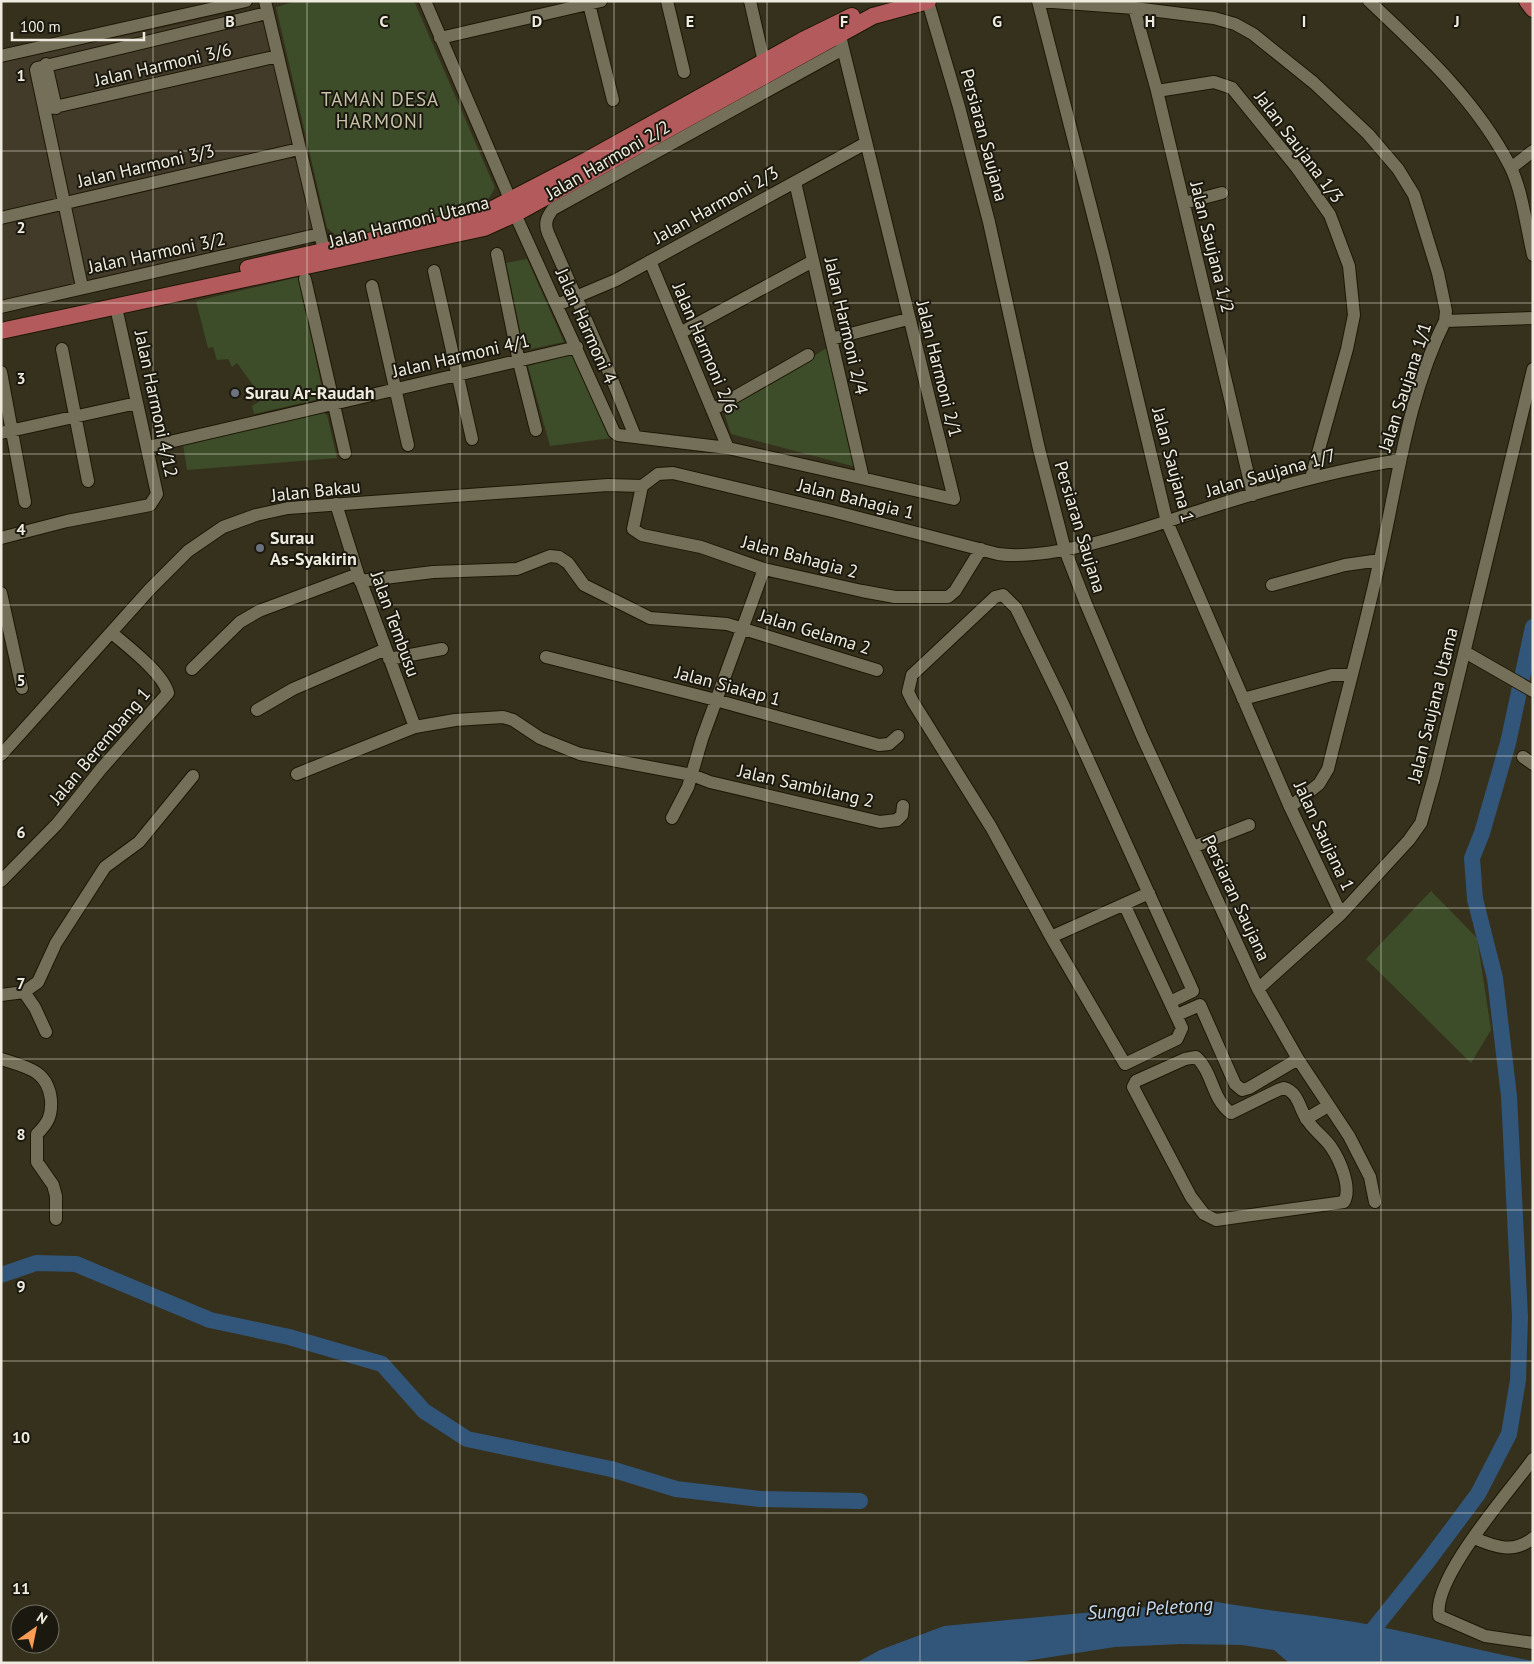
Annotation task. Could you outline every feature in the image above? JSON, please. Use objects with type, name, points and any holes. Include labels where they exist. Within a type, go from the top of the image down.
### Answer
[{"type":"main road","name":"Jalan Harmoni Utama","points":[[512,207],[764,62],[840,35],[889,1]]},
{"type":"main road","name":"Jalan Harmoni Utama","points":[[1,331],[116,307],[325,257],[512,207],[882,12],[928,1]]},
{"type":"main road","points":[[1527,1],[1533,9]]},
{"type":"main road","name":"Jalan Harmoni Utama","points":[[1,322],[325,257]]},
{"type":"street","points":[[1,56],[246,1]]},
{"type":"street","name":"Jalan Harmoni 4","points":[[425,1],[512,207],[614,432],[618,435],[635,436]]},
{"type":"street","points":[[667,1],[684,72]]},
{"type":"street","points":[[750,1],[764,62]]},
{"type":"street","name":"Persiaran Saujana","points":[[928,1],[960,107],[989,222],[1039,449],[1065,550],[1089,613],[1258,989],[1298,1059],[1349,1136],[1370,1176],[1375,1202]]},
{"type":"street","name":"Jalan Saujana 1/1","points":[[1038,1],[1134,8],[1214,18],[1235,24],[1253,34],[1314,83],[1368,134],[1398,169],[1414,195],[1438,273],[1446,311],[1445,321],[1419,391],[1400,460],[1380,560],[1324,779],[1296,803]]},
{"type":"street","name":"Jalan Saujana 1","points":[[1038,1],[1104,258],[1167,522],[1244,699],[1296,803],[1338,908]]},
{"type":"street","points":[[1369,1],[1454,84],[1473,107],[1511,168],[1533,255]]},
{"type":"street","points":[[440,38],[595,2],[613,100]]},
{"type":"street","points":[[266,7],[325,257]]},
{"type":"street","name":"Jalan Harmoni 3/6","points":[[266,7],[46,64],[36,70],[51,108],[278,56]]},
{"type":"street","name":"Jalan Saujana 1/2","points":[[1134,8],[1157,91],[1253,495]]},
{"type":"street","name":"Jalan Harmoni 2/1","points":[[635,436],[728,448],[954,499],[908,319],[840,35]]},
{"type":"street","name":"Jalan Harmoni 2/2","points":[[635,436],[612,376],[546,227],[546,220],[553,209],[840,35]]},
{"type":"street","name":"Jalan Saujana 1/3","points":[[1157,91],[1214,82],[1232,88],[1297,168],[1330,215],[1349,266],[1354,315],[1347,349],[1311,478]]},
{"type":"street","points":[[51,108],[64,204],[82,287]]},
{"type":"street","name":"Jalan Harmoni 2/3","points":[[558,307],[650,261],[866,143]]},
{"type":"street","name":"Jalan Harmoni 3/3","points":[[1,218],[300,149]]},
{"type":"street","points":[[1511,168],[1533,151]]},
{"type":"street","name":"Jalan Harmoni 2/4","points":[[795,182],[863,478]]},
{"type":"street","points":[[1184,202],[1222,193]]},
{"type":"street","name":"Jalan Harmoni 3/2","points":[[1,307],[320,234]]},
{"type":"street","points":[[497,254],[519,362],[536,430]]},
{"type":"street","name":"Jalan Harmoni 2/6","points":[[650,261],[728,448]]},
{"type":"street","points":[[680,333],[813,261]]},
{"type":"street","points":[[434,271],[456,376],[472,439]]},
{"type":"street","points":[[305,279],[345,453]]},
{"type":"street","points":[[372,286],[408,445]]},
{"type":"street","name":"Jalan Harmoni 4/12","points":[[1,538],[150,505],[157,494],[116,307]]},
{"type":"street","points":[[1445,321],[1533,318]]},
{"type":"street","points":[[831,340],[908,319]]},
{"type":"street","name":"Jalan Harmoni 4/1","points":[[148,447],[577,347]]},
{"type":"street","points":[[62,349],[88,481]]},
{"type":"street","points":[[712,410],[808,355]]},
{"type":"street","name":"Jalan Saujana Utama","points":[[1258,989],[1409,840],[1421,822],[1465,652],[1484,564],[1533,369]]},
{"type":"street","points":[[1,372],[7,431],[25,502]]},
{"type":"street","points":[[7,431],[138,404]]},
{"type":"street","name":"Jalan Saujana 1/7","points":[[1065,550],[1167,522],[1311,478],[1400,460]]},
{"type":"street","name":"Jalan Bahagia 1","points":[[642,486],[658,474],[673,473],[998,554],[1019,556],[1065,550]]},
{"type":"street","name":"Jalan Bakau","points":[[1,755],[188,551],[223,527],[256,515],[280,510],[336,504],[608,485],[642,486]]},
{"type":"street","name":"Jalan Bahagia 2","points":[[642,486],[633,530],[642,536],[701,547],[764,569],[862,592],[895,597],[943,598],[955,591],[981,549]]},
{"type":"street","name":"Jalan Tembusu","points":[[336,504],[356,577],[409,729]]},
{"type":"street","name":"Jalan Gelama 2","points":[[192,669],[240,622],[252,614],[356,577],[517,569],[550,556],[564,560],[578,574],[584,585],[650,618],[676,622],[714,622],[742,628],[877,670]]},
{"type":"street","points":[[1272,585],[1345,565],[1380,560]]},
{"type":"street","points":[[672,818],[684,773],[716,700],[764,569]]},
{"type":"street","points":[[1,593],[5,634],[22,688]]},
{"type":"street","points":[[1124,904],[1182,1028],[1177,1039],[1126,1064],[1051,937],[991,827],[908,692],[912,675],[995,597],[1003,596],[1016,608],[1062,702],[1193,991],[1170,1002]]},
{"type":"street","name":"Jalan Berembang 1","points":[[1,881],[57,824],[101,769],[168,693],[164,684],[114,631]]},
{"type":"street","points":[[257,710],[293,689],[384,653],[442,649]]},
{"type":"street","points":[[1465,652],[1529,688]]},
{"type":"street","name":"Jalan Siakap 1","points":[[546,657],[716,700],[879,745],[889,744],[898,736]]},
{"type":"street","points":[[1244,699],[1332,675],[1351,674]]},
{"type":"street","points":[[298,774],[409,729],[456,720],[503,717],[540,738],[580,754],[684,773]]},
{"type":"street","name":"Jalan Sambilang 2","points":[[684,773],[710,782],[880,822],[897,820],[902,815],[903,806]]},
{"type":"street","points":[[1,995],[24,992],[38,982],[56,943],[104,867],[139,842],[193,776]]},
{"type":"street","points":[[1193,847],[1249,825]]},
{"type":"street","points":[[1051,937],[1149,893]]},
{"type":"street","points":[[24,992],[35,1008],[46,1032]]},
{"type":"street","points":[[1177,1015],[1200,1005],[1235,1084],[1242,1090],[1249,1088],[1298,1059]]},
{"type":"street","points":[[1196,1057],[1203,1063],[1223,1107],[1231,1113],[1284,1088],[1295,1094],[1306,1119],[1336,1156],[1347,1188],[1347,1196],[1344,1202],[1216,1220],[1204,1214],[1191,1197],[1133,1087],[1136,1081],[1186,1059],[1196,1057]]},
{"type":"street","points":[[1,1060],[36,1072],[50,1087],[52,1112],[50,1119],[37,1134],[37,1162],[53,1185],[56,1196],[56,1218]]},
{"type":"street","points":[[1306,1119],[1328,1106]]},
{"type":"street","points":[[1533,1459],[1474,1538],[1453,1570],[1440,1599],[1439,1616],[1486,1636],[1533,1643]]},
{"type":"street","points":[[1474,1538],[1504,1549],[1518,1548],[1533,1538]]},
{"type":"shaded area","points":[[270,6],[326,239],[1,314],[1,61]]},
{"type":"green space","points":[[297,1],[414,1],[495,188],[486,203],[342,240],[327,228],[276,7]]},
{"type":"green space","points":[[527,259],[564,342],[531,349],[523,344],[506,263]]},
{"type":"green space","points":[[299,277],[324,398],[254,414],[252,406],[263,399],[237,363],[232,367],[228,359],[217,360],[213,347],[208,348],[196,301]]},
{"type":"green space","points":[[827,348],[856,467],[731,434],[723,409]]},
{"type":"green space","points":[[577,353],[612,438],[550,446],[528,366]]},
{"type":"green space","points":[[320,411],[327,415],[337,458],[187,470],[183,444]]},
{"type":"green space","points":[[1431,891],[1477,938],[1491,1030],[1471,1063],[1366,959]]},
{"type":"water","name":"Sungai Peletong","points":[[1212,1601],[1377,1626],[1533,1661],[1533,1663],[1289,1663],[1274,1650],[1242,1645],[1181,1644],[1115,1647],[1012,1663],[856,1663],[880,1650],[944,1626]]},
{"type":"waterway","points":[[1368,1636],[1428,1561],[1478,1494],[1509,1434],[1518,1380],[1520,1317],[1509,1096],[1495,978],[1475,899],[1472,858],[1482,833],[1508,743],[1533,627]]},
{"type":"waterway","points":[[1,1275],[36,1263],[76,1264],[210,1320],[289,1337],[382,1364],[424,1411],[467,1439],[611,1469],[676,1489],[760,1499],[860,1501]]},
{"type":"place","name":"Surau Ar-Raudah","points":[[235,393]]},
{"type":"place","name":"Surau As-Syakirin","points":[[260,548]]},
{"type":"district","name":"TAMAN DESA HARMONI","points":[[380,110]]}]
